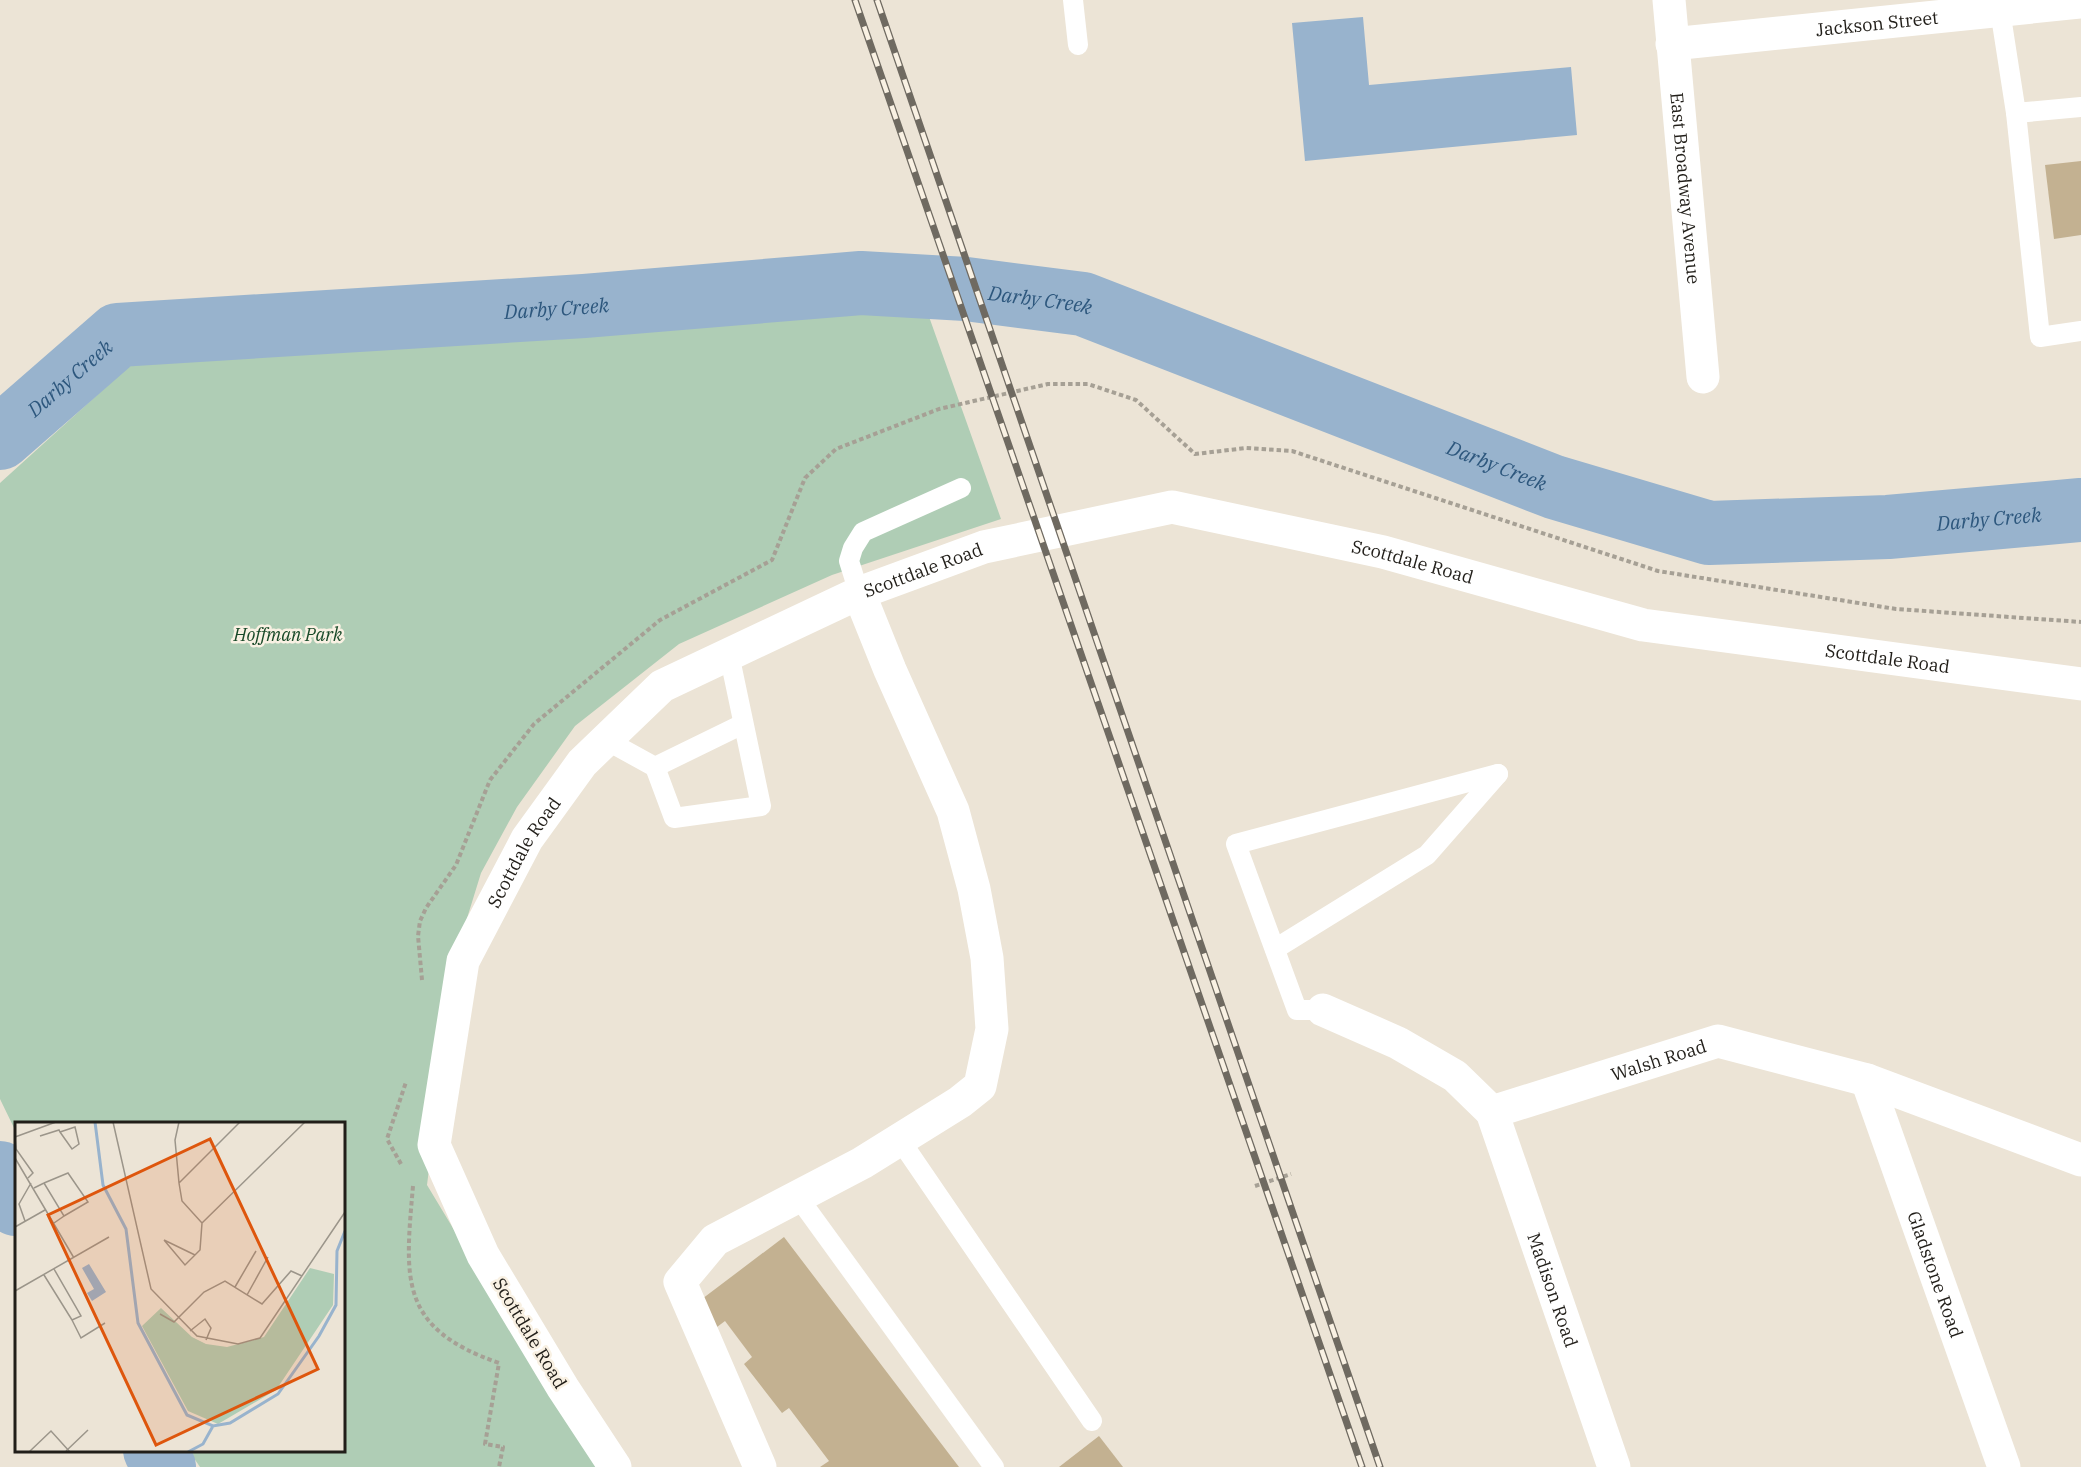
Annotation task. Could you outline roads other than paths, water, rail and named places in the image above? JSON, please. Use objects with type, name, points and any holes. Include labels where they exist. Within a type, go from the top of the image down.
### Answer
[{"type":"street","name":"East Broadway Avenue","points":[[1669,0],[1703,377]]},
{"type":"street","name":"Jackson Street","points":[[1672,44],[2081,2]]},
{"type":"street","name":"Scottdale Road","points":[[615,1467],[563,1388],[483,1255],[434,1144],[463,961],[526,839],[582,763],[662,686],[859,593],[984,547],[1172,507],[1383,552],[1643,625],[2081,684]]},
{"type":"street","points":[[760,1467],[680,1282],[715,1240],[862,1163],[960,1102],[980,1086],[992,1029],[987,958],[974,889],[953,812],[890,670],[859,593]]},
{"type":"street","points":[[1323,1010],[1398,1043],[1455,1076],[1492,1112]]},
{"type":"street","name":"Walsh Road","points":[[1492,1112],[1718,1041],[1866,1080],[2081,1160]]},
{"type":"street","name":"Gladstone Road","points":[[1866,1080],[2004,1467]]},
{"type":"street","name":"Madison Road","points":[[1492,1112],[1614,1467]]},
{"type":"lane","points":[[1074,0],[1078,45]]},
{"type":"lane","points":[[2000,10],[2016,113],[2040,337],[2081,331]]},
{"type":"lane","points":[[2016,113],[2081,107]]},
{"type":"lane","points":[[859,593],[849,561],[853,548],[863,532],[961,488]]},
{"type":"lane","points":[[606,740],[655,768],[674,818],[761,806],[729,654]]},
{"type":"lane","points":[[655,768],[743,724]]},
{"type":"lane","points":[[1275,949],[1427,855],[1498,774],[1236,844],[1297,1010],[1323,1010]]},
{"type":"lane","points":[[900,1140],[1092,1421]]},
{"type":"lane","points":[[798,1197],[994,1467]]},
{"type":"water","points":[[1363,17],[1369,85],[1571,67],[1577,135],[1305,161],[1292,23]]},
{"type":"waterway","name":"Darby Creek","points":[[0,438],[118,335],[584,306],[861,283],[966,289],[1083,304],[1554,487],[1709,533],[1888,527],[2081,510]]},
{"type":"waterway","name":"Darby Creek","points":[[0,1173],[15,1202]]},
{"type":"waterway","name":"Darby Creek","points":[[156,1452],[164,1467]]},
{"type":"railway","points":[[855,0],[1362,1467]]},
{"type":"railway","points":[[877,0],[1380,1467]]},
{"type":"park label","name":"Hoffman Park","points":[[288,634]]}]
